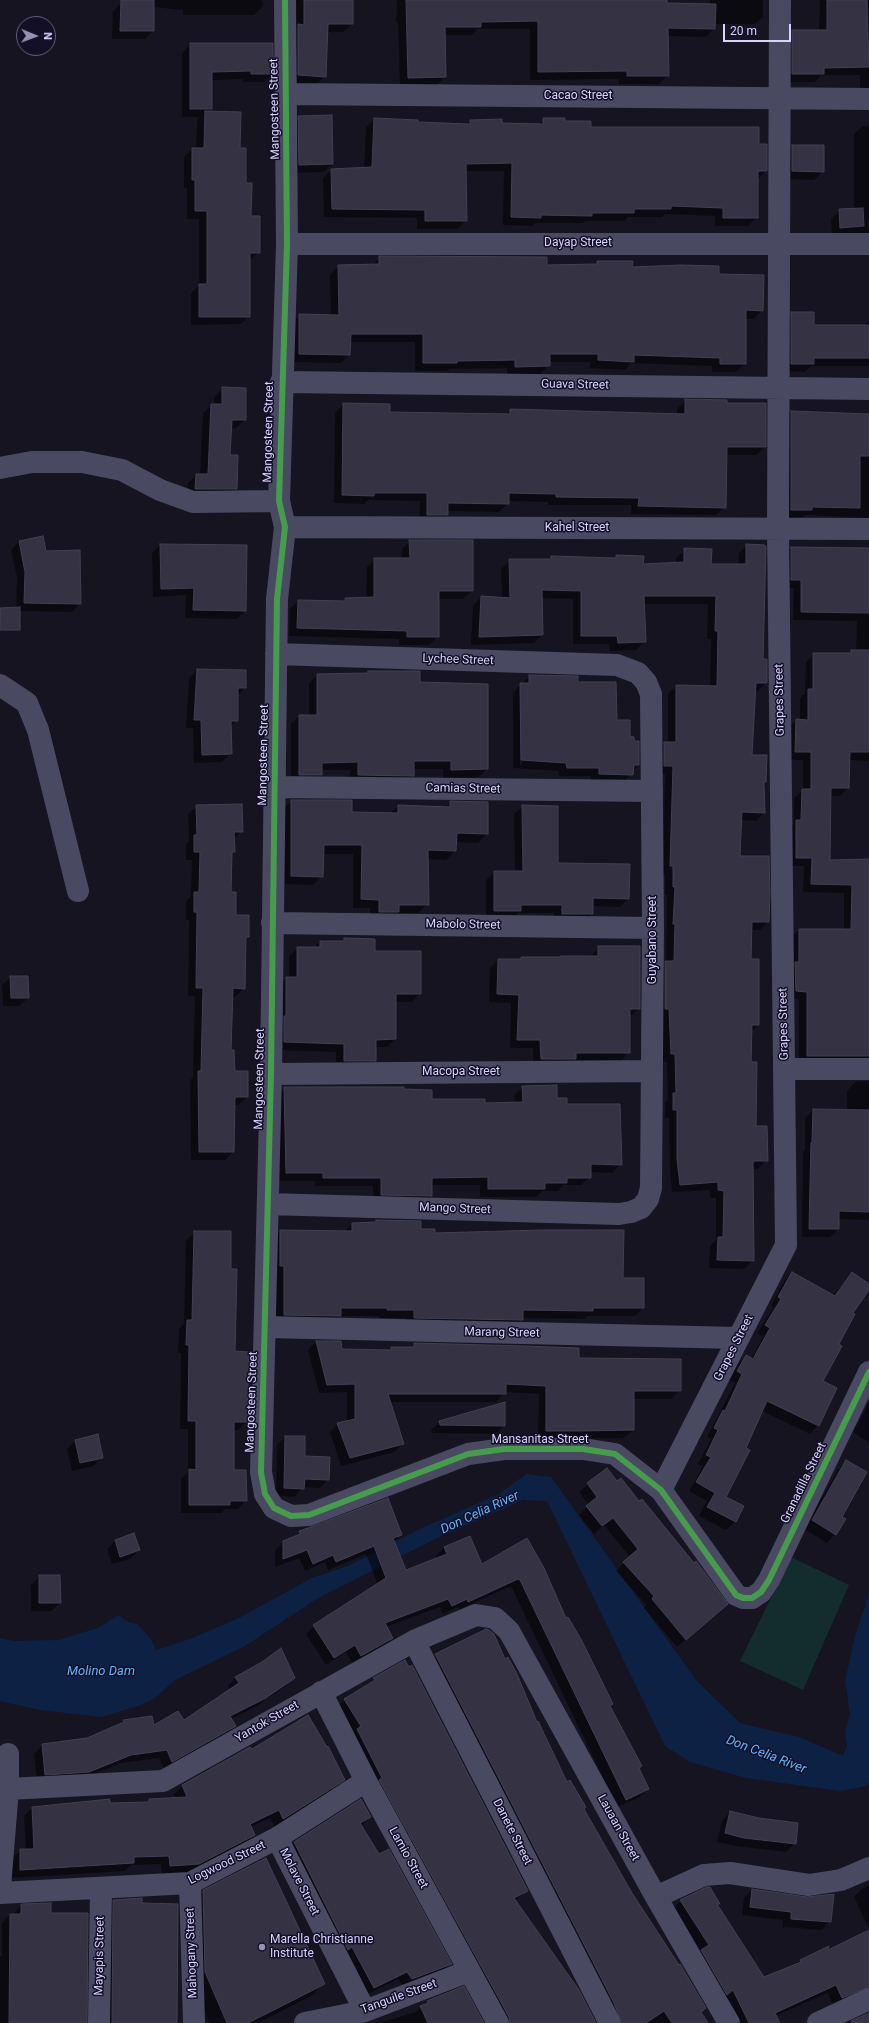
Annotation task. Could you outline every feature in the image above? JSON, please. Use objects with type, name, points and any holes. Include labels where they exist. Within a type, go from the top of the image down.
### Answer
[{"type":"street","name":"Mangosteen Street","points":[[274,1508],[265,1494],[261,1472],[266,1327],[271,1074],[277,599],[285,527],[278,501],[287,244],[285,0]]},
{"type":"street","name":"Grapes Street","points":[[661,1490],[786,1245],[778,528],[780,0]]},
{"type":"street","name":"Cacao Street","points":[[286,94],[780,97],[869,99]]},
{"type":"street","name":"Dayap Street","points":[[287,244],[869,244]]},
{"type":"street","name":"Guava Street","points":[[281,382],[869,389]]},
{"type":"street","points":[[0,468],[32,462],[82,462],[122,470],[160,490],[193,502],[278,501]]},
{"type":"street","name":"Kahel Street","points":[[285,527],[778,528],[869,530]]},
{"type":"street","name":"Lychee Street","points":[[276,654],[617,665],[638,673]]},
{"type":"street","name":"Guyabano Street","points":[[638,673],[646,682],[651,694],[653,928],[651,1188],[648,1199],[641,1208]]},
{"type":"street","points":[[0,685],[27,703],[38,730],[78,891]]},
{"type":"street","name":"Camias Street","points":[[275,787],[652,791]]},
{"type":"street","name":"Mabolo Street","points":[[272,923],[653,928]]},
{"type":"street","points":[[784,1069],[869,1069]]},
{"type":"street","name":"Macopa Street","points":[[271,1074],[652,1071]]},
{"type":"street","name":"Mango Street","points":[[268,1204],[619,1214],[631,1212],[641,1208]]},
{"type":"street","name":"Marang Street","points":[[266,1327],[738,1338]]},
{"type":"street","name":"Granadilla Street","points":[[752,1598],[761,1592],[769,1580],[869,1372]]},
{"type":"street","name":"Mansanitas Street","points":[[274,1508],[292,1516],[309,1515],[468,1454],[504,1449],[583,1449],[615,1454],[661,1490],[736,1595],[743,1598],[752,1598]]},
{"type":"street","name":"Yantok Street","points":[[8,1789],[164,1781],[414,1641],[476,1615],[494,1618],[509,1632]]},
{"type":"street","name":"Lauaan Street","points":[[509,1632],[656,1897],[729,2023]]},
{"type":"street","name":"Danete Street","points":[[414,1641],[610,2023]]},
{"type":"street","name":"Lamio Street","points":[[321,1692],[366,1781],[498,2023]]},
{"type":"street","points":[[0,1887],[8,1789],[8,1754]]},
{"type":"street","name":"Logwood Street","points":[[0,1893],[101,1889],[190,1883],[277,1838],[366,1781]]},
{"type":"street","name":"Molave Street","points":[[277,1838],[365,2011]]},
{"type":"street","points":[[656,1897],[704,1875],[730,1873],[809,1885],[841,1880],[869,1868]]},
{"type":"street","name":"Mahogany Street","points":[[190,1883],[194,2023]]},
{"type":"street","name":"Mayapis Street","points":[[99,2023],[101,1889]]},
{"type":"street","name":"Tanguile Street","points":[[305,2023],[365,2011],[469,1971]]},
{"type":"street","points":[[818,2023],[869,1999]]},
{"type":"green space","points":[[791,1557],[849,1585],[803,1690],[740,1661]]},
{"type":"water","name":"Molino Dam","points":[[526,1474],[551,1477],[696,1680],[740,1723],[799,1737],[843,1756],[847,1745],[845,1731],[850,1714],[845,1681],[855,1636],[869,1594],[869,1783],[866,1786],[840,1791],[746,1778],[690,1762],[665,1746],[547,1501],[523,1500],[435,1539],[318,1598],[245,1646],[175,1680],[155,1698],[141,1705],[102,1717],[40,1710],[0,1701],[0,1638],[13,1641],[58,1640],[98,1628],[119,1615],[126,1621],[137,1624],[152,1640],[156,1650],[190,1639],[239,1618],[312,1578],[348,1566],[422,1528],[499,1494]]},
{"type":"building","points":[[121,0],[154,0],[154,31],[120,31]]},
{"type":"building","points":[[304,0],[353,0],[353,24],[328,24],[326,77],[298,75],[298,24],[304,25]]},
{"type":"building","points":[[406,0],[667,0],[667,3],[716,4],[715,29],[668,28],[669,76],[627,76],[627,71],[538,72],[538,21],[481,22],[481,27],[445,27],[446,77],[408,78]]},
{"type":"building","points":[[827,0],[867,0],[869,67],[824,68],[824,74],[792,74],[792,30],[827,30]]},
{"type":"building","points":[[190,43],[273,43],[273,74],[251,74],[251,71],[212,72],[212,109],[190,109]]},
{"type":"building","points":[[205,111],[241,112],[240,148],[246,148],[246,183],[252,183],[251,216],[260,216],[260,253],[250,253],[250,317],[199,317],[199,284],[207,284],[207,211],[195,211],[195,180],[192,180],[192,148],[204,148]]},
{"type":"building","points":[[332,115],[333,164],[299,165],[298,116]]},
{"type":"building","points":[[374,118],[418,120],[418,122],[470,124],[470,120],[502,119],[502,123],[543,124],[543,118],[565,118],[565,121],[591,121],[591,127],[759,127],[759,144],[767,144],[767,171],[758,171],[758,218],[723,218],[723,208],[671,206],[671,209],[634,209],[634,213],[592,213],[592,216],[541,215],[541,218],[511,217],[512,163],[466,164],[467,221],[425,221],[425,210],[332,209],[331,169],[372,167]]},
{"type":"building","points":[[792,145],[824,145],[824,172],[792,171]]},
{"type":"building","points":[[863,208],[864,226],[840,228],[839,209]]},
{"type":"building","points":[[379,256],[547,257],[547,265],[597,264],[597,261],[633,261],[632,267],[681,265],[719,266],[719,274],[764,275],[763,311],[746,310],[746,364],[720,364],[720,358],[634,355],[634,362],[598,360],[598,354],[550,354],[550,366],[515,367],[515,360],[423,363],[423,334],[351,334],[350,355],[299,354],[299,314],[339,315],[338,265],[379,264]]},
{"type":"building","points":[[791,312],[814,312],[814,325],[869,325],[869,358],[814,358],[814,364],[791,364]]},
{"type":"building","points":[[222,387],[246,388],[246,420],[232,420],[230,455],[238,455],[237,489],[195,489],[196,474],[208,474],[211,404],[222,404]]},
{"type":"building","points":[[685,399],[727,400],[727,403],[766,403],[766,447],[727,447],[726,508],[638,506],[639,498],[556,497],[556,494],[509,493],[509,504],[448,503],[448,515],[427,515],[427,493],[374,493],[374,496],[342,495],[343,403],[390,404],[390,412],[510,414],[510,409],[685,414]]},
{"type":"building","points":[[791,411],[869,414],[869,456],[860,456],[860,508],[812,507],[812,510],[791,510]]},
{"type":"building","points":[[43,536],[46,551],[80,550],[81,604],[24,603],[25,572],[19,541]]},
{"type":"building","points":[[409,540],[473,540],[473,591],[439,591],[439,637],[407,637],[407,631],[297,628],[298,600],[345,601],[345,598],[374,597],[374,558],[410,558]]},
{"type":"building","points":[[160,544],[247,545],[246,611],[193,610],[194,588],[161,589]]},
{"type":"building","points":[[746,544],[765,545],[766,547],[763,659],[767,659],[767,683],[756,683],[752,755],[767,755],[766,782],[764,782],[765,813],[742,812],[740,856],[769,856],[770,891],[769,922],[752,922],[751,959],[759,959],[759,1025],[752,1025],[751,1062],[757,1062],[756,1126],[767,1126],[768,1161],[753,1161],[754,1261],[717,1260],[718,1237],[723,1237],[724,1191],[718,1190],[718,1182],[680,1185],[677,1159],[677,1110],[673,1110],[673,1093],[676,1093],[675,1054],[671,1054],[669,1009],[665,1009],[665,961],[674,961],[675,924],[673,924],[675,887],[673,887],[673,866],[670,866],[673,766],[664,766],[664,742],[676,742],[676,685],[717,686],[718,631],[715,631],[716,596],[644,596],[646,642],[618,643],[617,636],[581,636],[581,591],[542,590],[543,635],[479,637],[481,596],[510,598],[509,559],[551,559],[551,556],[616,558],[616,555],[644,556],[643,564],[684,562],[684,548],[712,549],[711,564],[746,564]]},
{"type":"building","points":[[791,547],[869,548],[869,613],[801,612],[801,580],[791,580]]},
{"type":"building","points":[[20,607],[20,630],[0,630],[0,608]]},
{"type":"building","points":[[851,650],[869,650],[869,752],[850,752],[849,788],[831,788],[830,860],[869,859],[869,1056],[807,1056],[807,992],[796,991],[795,962],[799,962],[799,929],[851,929],[852,885],[811,884],[812,858],[796,858],[796,820],[801,820],[802,789],[811,789],[811,752],[795,752],[796,719],[808,720],[808,689],[813,689],[813,653],[851,653]]},
{"type":"building","points":[[197,669],[246,670],[246,688],[238,688],[238,721],[231,721],[232,754],[202,755],[201,720],[194,720]]},
{"type":"building","points":[[368,671],[420,671],[420,682],[488,684],[488,769],[451,770],[451,761],[414,761],[414,776],[358,775],[358,762],[322,763],[322,775],[299,775],[299,715],[317,715],[317,674],[368,673]]},
{"type":"building","points":[[529,675],[578,676],[578,682],[616,682],[617,720],[630,720],[630,736],[634,737],[634,741],[639,741],[639,765],[634,765],[633,775],[599,774],[599,768],[567,768],[566,763],[521,760],[520,683],[529,683]]},
{"type":"building","points":[[291,800],[352,800],[352,812],[398,813],[398,805],[450,807],[450,801],[488,802],[488,834],[457,833],[456,851],[428,850],[429,905],[399,905],[399,912],[379,912],[379,900],[361,899],[362,845],[324,845],[323,877],[291,876]]},
{"type":"building","points":[[242,804],[243,832],[234,832],[235,852],[232,852],[231,892],[236,892],[236,915],[249,915],[249,937],[246,937],[245,989],[233,988],[231,1050],[234,1050],[235,1071],[248,1071],[248,1097],[235,1097],[234,1152],[199,1152],[198,1071],[201,1071],[203,988],[196,988],[197,912],[194,912],[194,892],[199,892],[200,852],[194,852],[194,835],[197,835],[196,805]]},
{"type":"building","points":[[522,805],[558,806],[558,863],[630,864],[629,899],[593,898],[593,914],[562,914],[562,905],[521,905],[521,911],[494,911],[494,871],[523,871]]},
{"type":"building","points":[[344,938],[375,939],[375,951],[421,951],[421,994],[396,994],[396,1039],[376,1040],[376,1061],[344,1061],[344,1044],[284,1042],[286,977],[297,977],[297,947],[320,947],[320,941],[344,941]]},
{"type":"building","points":[[598,946],[640,946],[640,1009],[630,1009],[630,1053],[576,1053],[576,1059],[541,1059],[540,1040],[517,1040],[519,995],[497,994],[498,959],[521,959],[521,957],[598,956]]},
{"type":"building","points":[[10,976],[28,976],[29,998],[11,998]]},
{"type":"building","points":[[557,1085],[557,1098],[567,1098],[567,1104],[620,1104],[622,1165],[591,1164],[591,1178],[567,1178],[567,1183],[545,1183],[545,1189],[488,1189],[488,1177],[432,1178],[432,1196],[381,1195],[381,1178],[323,1178],[323,1173],[286,1173],[284,1087],[404,1087],[404,1089],[432,1090],[432,1099],[485,1099],[485,1103],[523,1102],[522,1086]]},
{"type":"building","points":[[813,1109],[869,1110],[869,1212],[839,1211],[839,1229],[809,1229]]},
{"type":"building","points":[[376,1220],[421,1221],[421,1229],[435,1229],[435,1233],[540,1230],[624,1230],[623,1278],[644,1278],[644,1308],[593,1308],[593,1311],[523,1310],[523,1320],[414,1318],[414,1310],[387,1310],[387,1308],[341,1308],[341,1316],[284,1315],[284,1266],[280,1266],[280,1230],[352,1231],[352,1223],[376,1222]]},
{"type":"building","points":[[194,1231],[231,1231],[231,1269],[237,1269],[235,1351],[249,1352],[247,1422],[234,1422],[234,1470],[246,1470],[247,1501],[230,1501],[230,1505],[189,1505],[189,1469],[196,1470],[196,1421],[188,1421],[189,1345],[186,1345],[187,1320],[192,1320]]},
{"type":"building","points":[[792,1272],[835,1296],[852,1272],[869,1284],[869,1290],[853,1313],[855,1314],[839,1344],[842,1346],[823,1381],[837,1388],[819,1426],[767,1401],[746,1448],[750,1450],[726,1497],[744,1506],[736,1522],[707,1507],[715,1493],[696,1482],[711,1457],[706,1455],[718,1430],[714,1428],[723,1410],[725,1411],[742,1374],[737,1371],[746,1355],[753,1359],[770,1328],[765,1325],[781,1299],[778,1297]]},
{"type":"building","points":[[316,1341],[341,1341],[342,1349],[391,1350],[391,1347],[414,1347],[414,1343],[524,1346],[579,1348],[579,1358],[681,1359],[681,1391],[634,1391],[634,1430],[579,1431],[546,1431],[546,1386],[506,1384],[506,1394],[388,1394],[404,1444],[350,1458],[337,1423],[355,1419],[355,1384],[327,1385]]},
{"type":"building","points":[[505,1402],[505,1426],[440,1425],[439,1421]]},
{"type":"building","points":[[98,1434],[103,1458],[80,1463],[75,1440]]},
{"type":"building","points":[[285,1436],[305,1436],[305,1456],[330,1457],[329,1480],[305,1479],[304,1489],[284,1488]]},
{"type":"building","points":[[846,1460],[867,1472],[842,1517],[846,1519],[836,1535],[812,1520]]},
{"type":"building","points":[[607,1468],[617,1481],[621,1478],[639,1501],[642,1499],[694,1563],[696,1561],[728,1604],[686,1640],[652,1599],[654,1596],[623,1562],[638,1549],[613,1518],[602,1526],[586,1506],[597,1497],[587,1483]]},
{"type":"building","points":[[388,1498],[402,1535],[393,1538],[406,1570],[447,1554],[444,1547],[470,1536],[482,1564],[527,1538],[544,1568],[566,1618],[568,1617],[582,1641],[613,1704],[610,1706],[642,1766],[639,1768],[649,1789],[626,1800],[520,1580],[518,1579],[468,1602],[467,1599],[452,1606],[448,1599],[385,1623],[393,1638],[361,1656],[355,1645],[334,1658],[313,1625],[386,1578],[374,1546],[336,1562],[333,1555],[313,1564],[307,1550],[283,1559],[283,1541],[300,1534],[299,1531]]},
{"type":"building","points":[[134,1533],[140,1550],[120,1557],[115,1540]]},
{"type":"building","points":[[39,1575],[60,1575],[61,1603],[39,1603]]},
{"type":"building","points":[[486,1629],[494,1634],[505,1659],[508,1657],[517,1674],[537,1722],[538,1721],[567,1782],[570,1780],[586,1807],[584,1809],[632,1893],[679,1965],[680,1964],[706,2008],[701,2012],[708,2023],[672,2023],[664,2011],[646,2023],[622,2023],[613,2001],[435,1654]]},
{"type":"building","points":[[281,1648],[295,1678],[266,1698],[230,1716],[236,1726],[172,1762],[167,1750],[131,1755],[89,1772],[45,1775],[42,1744],[87,1738],[124,1722],[123,1720],[152,1716],[154,1725],[178,1711],[184,1720],[239,1683],[235,1677],[262,1662]]},
{"type":"building","points":[[405,1660],[409,1667],[412,1665],[528,1891],[514,1898],[579,1990],[596,2023],[510,2023],[509,2017],[379,1780],[382,1778],[357,1729],[361,1726],[344,1699],[375,1680],[373,1678]]},
{"type":"building","points":[[308,1715],[327,1747],[328,1746],[345,1780],[283,1819],[279,1810],[250,1824],[255,1835],[199,1864],[170,1866],[169,1856],[134,1857],[134,1863],[20,1870],[20,1849],[34,1849],[32,1807],[110,1799],[110,1803],[149,1802],[149,1799],[187,1797],[182,1785],[250,1747],[252,1749]]},
{"type":"building","points":[[361,1799],[371,1817],[360,1823],[379,1854],[389,1849],[452,1964],[412,1979],[407,1972],[374,1988],[352,1947],[348,1950],[294,1842]]},
{"type":"building","points":[[730,1811],[759,1818],[798,1823],[796,1844],[744,1838],[725,1833]]},
{"type":"building","name":"Marella Christianne Institute","points":[[266,1858],[325,1984],[248,2023],[227,2023],[205,1972],[203,1890]]},
{"type":"building","points":[[710,1887],[720,1904],[717,1904],[764,1977],[801,1962],[800,1960],[829,1946],[828,1950],[869,1930],[869,1987],[842,1998],[836,1985],[775,2013],[780,2023],[749,2023],[733,1990],[727,1995],[701,1950],[709,1945],[680,1900]]},
{"type":"building","points":[[752,1889],[807,1897],[834,1894],[831,1922],[791,1919],[791,1912],[750,1907]]},
{"type":"building","points":[[142,1898],[142,1903],[178,1904],[177,2023],[112,2023],[113,1900]]},
{"type":"building","points":[[51,1903],[51,1913],[88,1913],[87,2023],[9,2023],[10,1914],[21,1914],[21,1904]]},
{"type":"building","points":[[464,1986],[484,2023],[428,2023],[420,2006],[428,2003],[427,2001]]},
{"type":"building","points":[[869,2013],[869,2023],[852,2023],[851,2021]]},
{"type":"cycle path","points":[[285,0],[287,244],[279,501],[285,527],[277,599],[271,1074],[261,1472],[265,1494],[274,1508],[291,1516],[309,1515],[468,1454],[504,1449],[583,1449],[615,1454],[661,1490],[736,1595],[743,1598],[752,1598],[761,1592],[769,1580],[869,1372]]},
{"type":"place","name":"Marella Christianne Institute","points":[[262,1947]]},
{"type":"water label","name":"Don Celia River","points":[[480,1513]]},
{"type":"water label","name":"Don Celia River","points":[[766,1755]]}]
